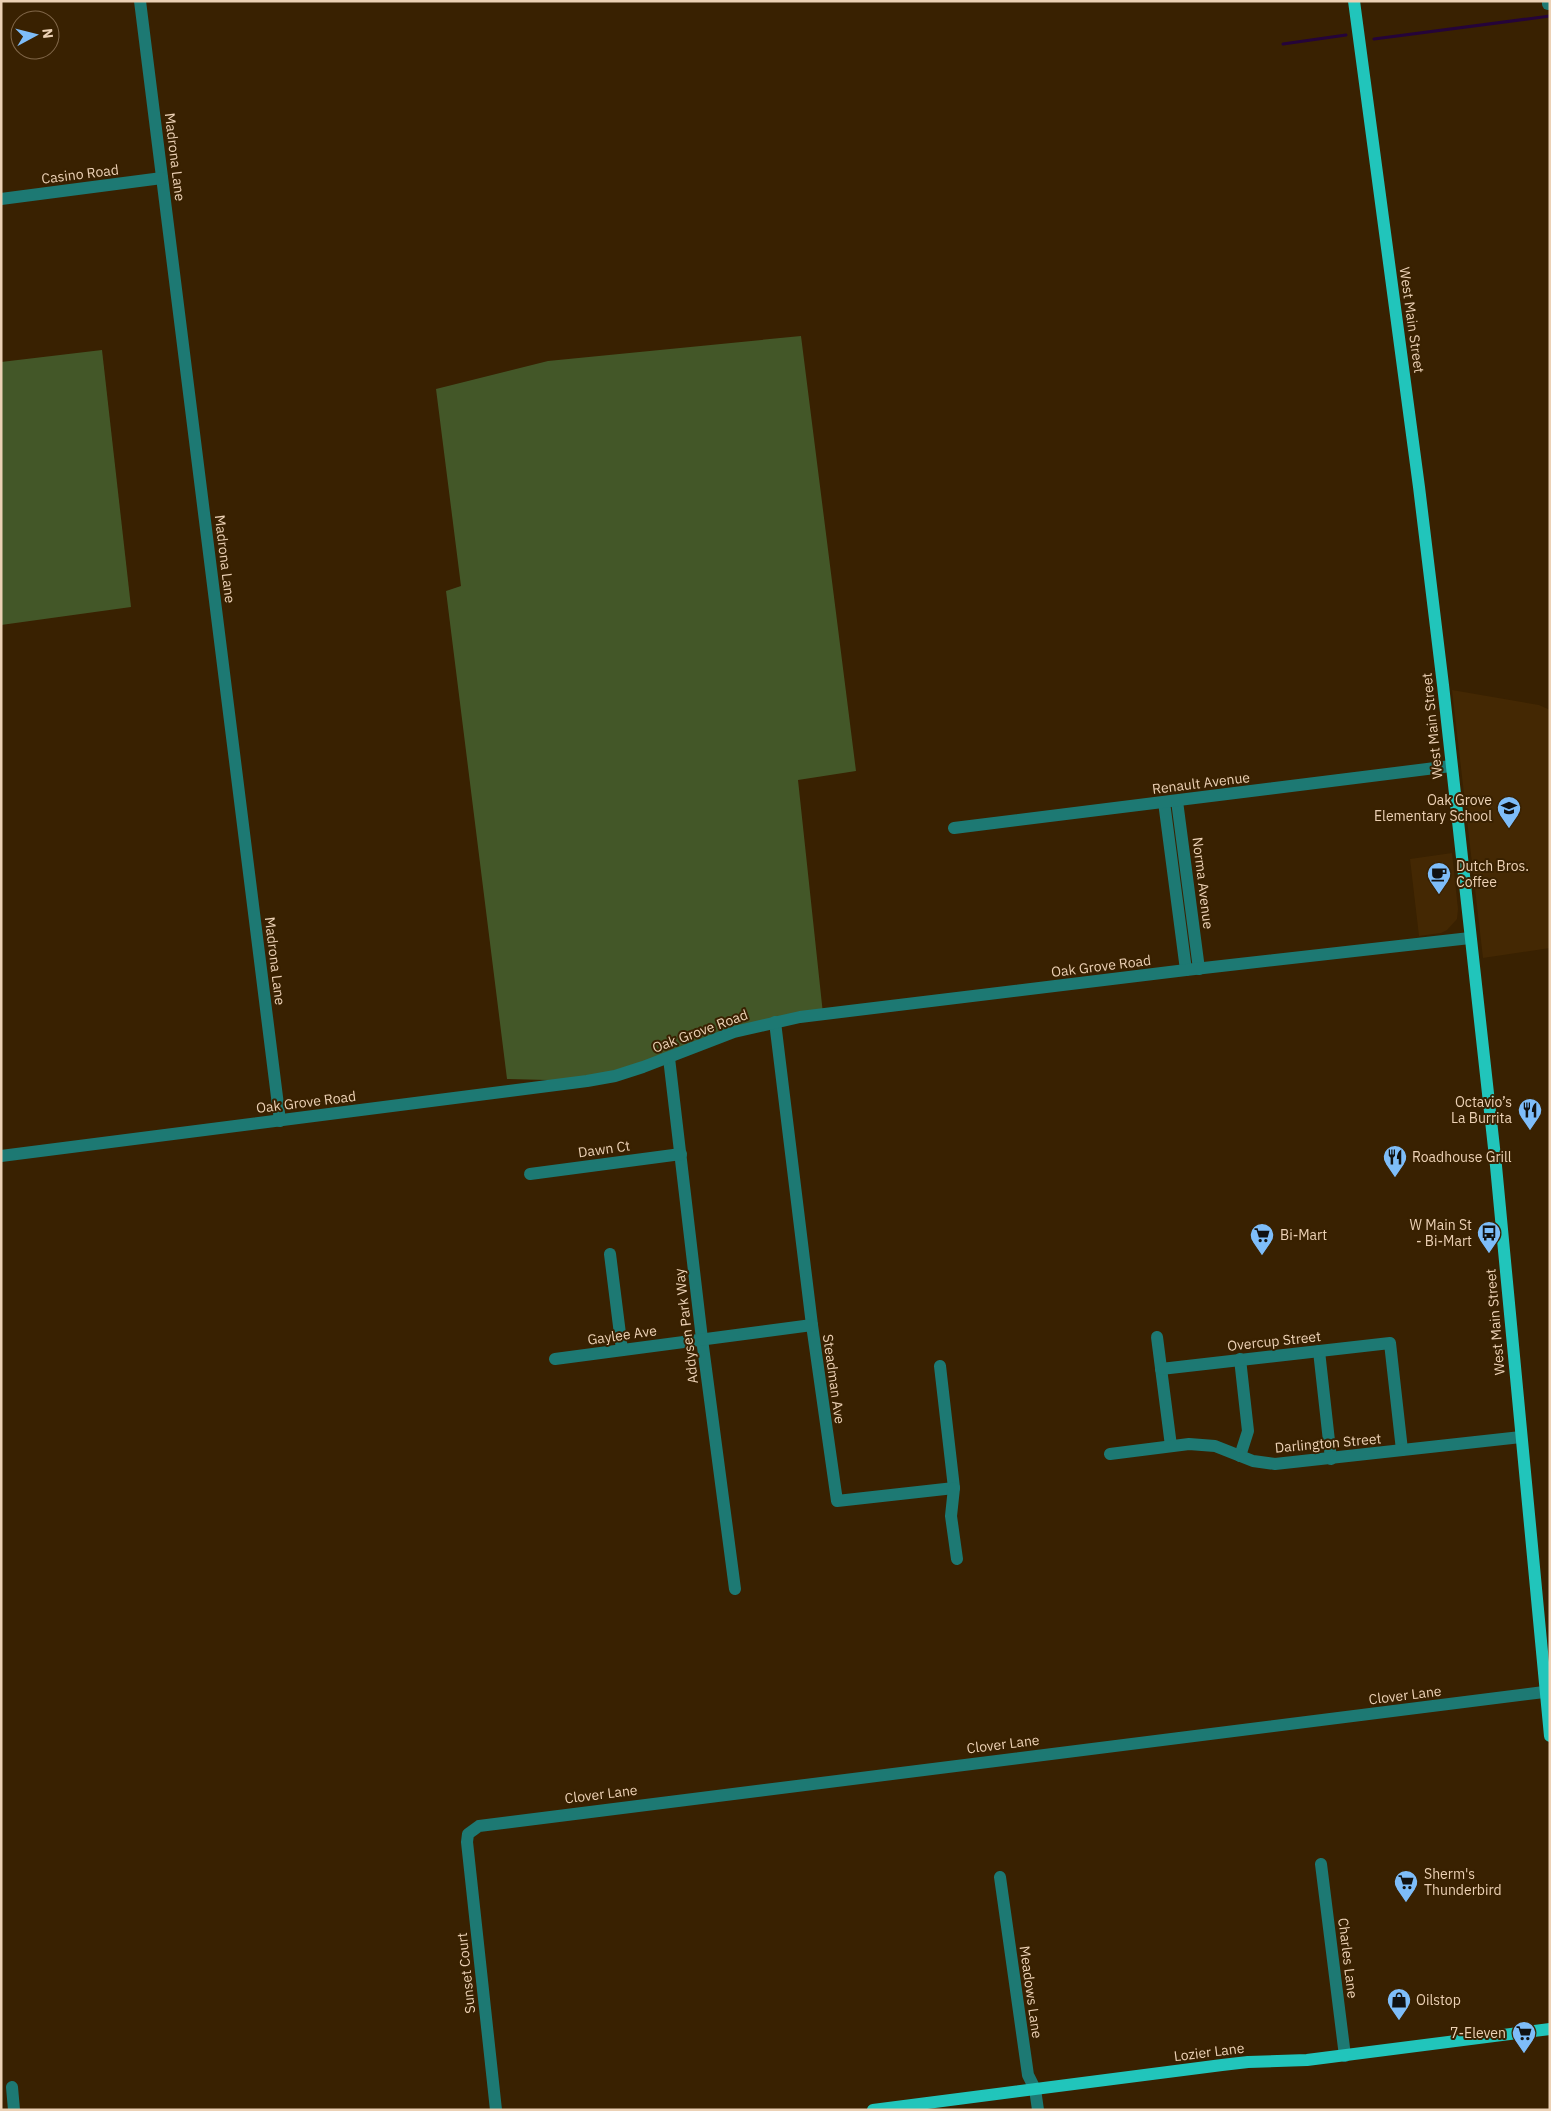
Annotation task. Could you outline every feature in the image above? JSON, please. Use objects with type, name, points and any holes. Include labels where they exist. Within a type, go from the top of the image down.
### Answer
[{"type":"main road","name":"West Main Street","points":[[1354,1],[1419,487],[1496,1166],[1544,1692]]},
{"type":"main road","points":[[1544,1692],[1550,1736]]},
{"type":"main road","name":"Lozier Lane","points":[[873,2110],[939,2105],[1035,2089],[1248,2062],[1307,2060],[1345,2056],[1550,2029]]},
{"type":"street","name":"Madrona Lane","points":[[140,1],[280,1121]]},
{"type":"street","name":"Casino Road","points":[[1,199],[162,178]]},
{"type":"street","name":"Renault Avenue","points":[[954,828],[1451,766]]},
{"type":"street","name":"Norma Avenue","points":[[1178,801],[1199,969]]},
{"type":"street","name":"Norma Avenue","points":[[1164,802],[1186,970]]},
{"type":"street","name":"Oak Grove Road","points":[[1,1156],[587,1081],[615,1076],[669,1058],[734,1032],[800,1017],[1470,938]]},
{"type":"street","name":"Steadman Ave","points":[[775,1022],[812,1325],[837,1502],[954,1488]]},
{"type":"street","name":"Addysen Park Way","points":[[669,1058],[702,1339],[735,1589]]},
{"type":"street","name":"Dawn Ct","points":[[530,1174],[681,1154]]},
{"type":"street","points":[[610,1254],[622,1350]]},
{"type":"street","name":"Gaylee Ave","points":[[555,1359],[812,1325]]},
{"type":"street","points":[[1157,1337],[1171,1446]]},
{"type":"street","name":"Overcup Street","points":[[1161,1369],[1390,1343],[1402,1450]]},
{"type":"street","points":[[1319,1351],[1331,1459]]},
{"type":"street","points":[[1240,1359],[1248,1430],[1240,1456]]},
{"type":"street","points":[[940,1366],[954,1488],[951,1516],[957,1559]]},
{"type":"street","name":"Darlington Street","points":[[1110,1454],[1189,1444],[1215,1446],[1253,1461],[1275,1464],[1521,1437]]},
{"type":"street","name":"Clover Lane","points":[[468,1834],[478,1826],[546,1816],[1544,1692]]},
{"type":"street","name":"Sunset Court","points":[[468,1834],[496,2110]]},
{"type":"street","name":"Charles Lane","points":[[1321,1864],[1345,2056]]},
{"type":"street","name":"Meadows Lane","points":[[1000,1878],[1028,2074],[1035,2089],[1038,2110]]},
{"type":"street","points":[[12,2087],[14,2110]]},
{"type":"shaded area","name":"Oak Grove Elementary School","points":[[1452,690],[1539,705],[1550,710],[1550,948],[1483,958]]},
{"type":"shaded area","points":[[1452,853],[1458,909],[1457,919],[1447,930],[1441,933],[1419,936],[1410,859]]},
{"type":"green space","points":[[801,336],[856,771],[798,780],[823,1014],[755,1026],[587,1081],[507,1079],[446,591],[461,586],[436,389],[548,361]]},
{"type":"green space","points":[[102,350],[131,607],[1,625],[1,362]]},
{"type":"waterway","points":[[1374,39],[1550,16]]},
{"type":"waterway","points":[[1283,44],[1346,35]]},
{"type":"place","name":"Oak Grove Elementary School","points":[[1509,829]]},
{"type":"place","name":"Dutch Bros. Coffee","points":[[1439,895]]},
{"type":"place","name":"Octavio’s La Burrita","points":[[1530,1131]]},
{"type":"place","name":"Roadhouse Grill","points":[[1395,1178]]},
{"type":"place","name":"W Main St - Bi-Mart","points":[[1489,1254]]},
{"type":"place","name":"Bi-Mart","points":[[1262,1256]]},
{"type":"place","name":"Sherm's Thunderbird","points":[[1406,1903]]},
{"type":"place","name":"Oilstop","points":[[1399,2021]]},
{"type":"place","name":"7-Eleven","points":[[1524,2054]]}]
